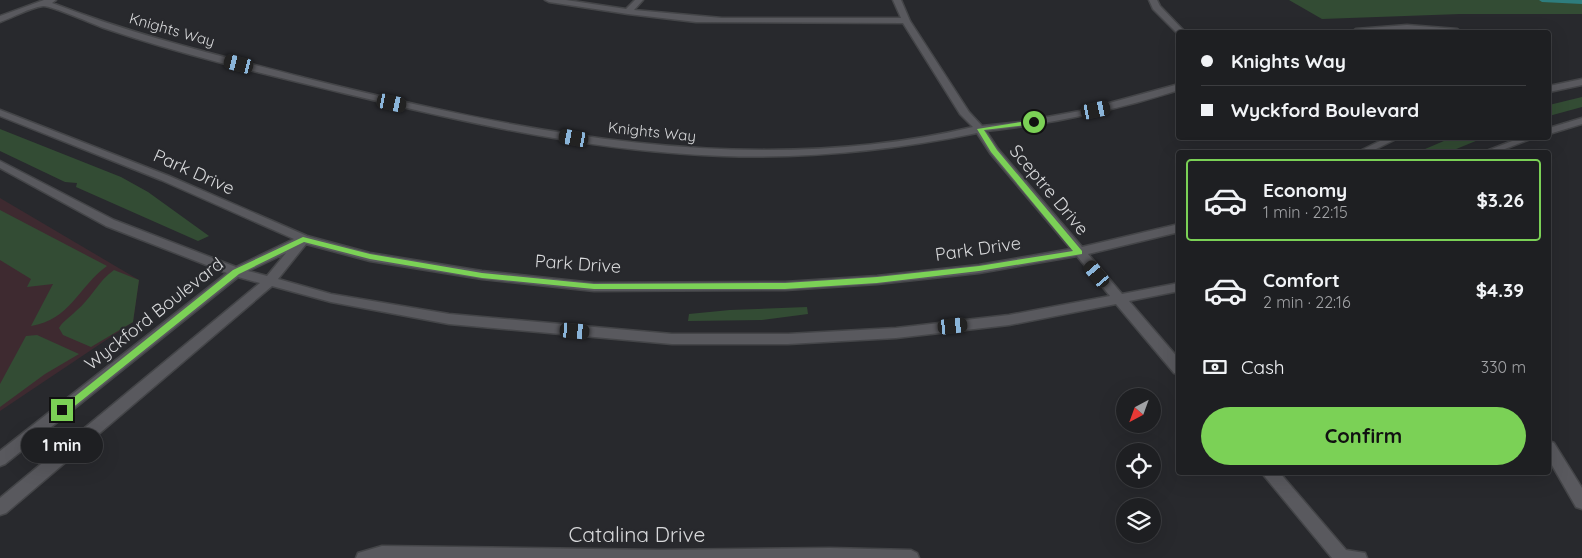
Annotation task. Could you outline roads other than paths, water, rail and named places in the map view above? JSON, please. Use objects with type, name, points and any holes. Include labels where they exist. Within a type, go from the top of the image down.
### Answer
[{"type":"street","points":[[549,0],[628,12],[695,19],[741,21],[906,21]]},
{"type":"street","points":[[628,12],[640,0]]},
{"type":"street","name":"Sceptre Drive","points":[[897,0],[906,21],[965,114],[980,129],[994,151],[1176,366]]},
{"type":"street","points":[[1153,0],[1156,7],[1179,30]]},
{"type":"street","points":[[0,19],[48,1]]},
{"type":"street","name":"Knights Way","points":[[48,1],[111,28],[162,44],[374,99],[482,122],[610,144],[668,150],[783,153],[838,150],[1019,125],[1112,107],[1176,88]]},
{"type":"street","points":[[1382,30],[1407,28],[1432,30]]},
{"type":"street","points":[[1551,89],[1582,82]]},
{"type":"street","name":"Park Drive","points":[[0,113],[165,178],[303,240],[370,257],[473,274],[594,287],[785,286],[877,280],[979,269],[1079,252],[1176,229]]},
{"type":"street","points":[[1551,130],[1582,121]]},
{"type":"street","points":[[1367,150],[1390,140]]},
{"type":"street","points":[[1495,150],[1522,140]]},
{"type":"street","points":[[0,164],[110,223],[236,272],[331,298],[449,319],[672,339],[788,339],[896,333],[1009,320],[1176,288]]},
{"type":"street","points":[[0,508],[269,282],[303,240]]},
{"type":"street","name":"Wyckford Boulevard","points":[[0,460],[236,272],[303,240]]},
{"type":"street","points":[[1551,450],[1582,502]]},
{"type":"street","points":[[1272,475],[1348,558]]},
{"type":"street","name":"Catalina Drive","points":[[364,558],[382,554],[660,558],[830,556],[911,558]]},
{"type":"waterway","points":[[1542,0],[1582,2]]}]
